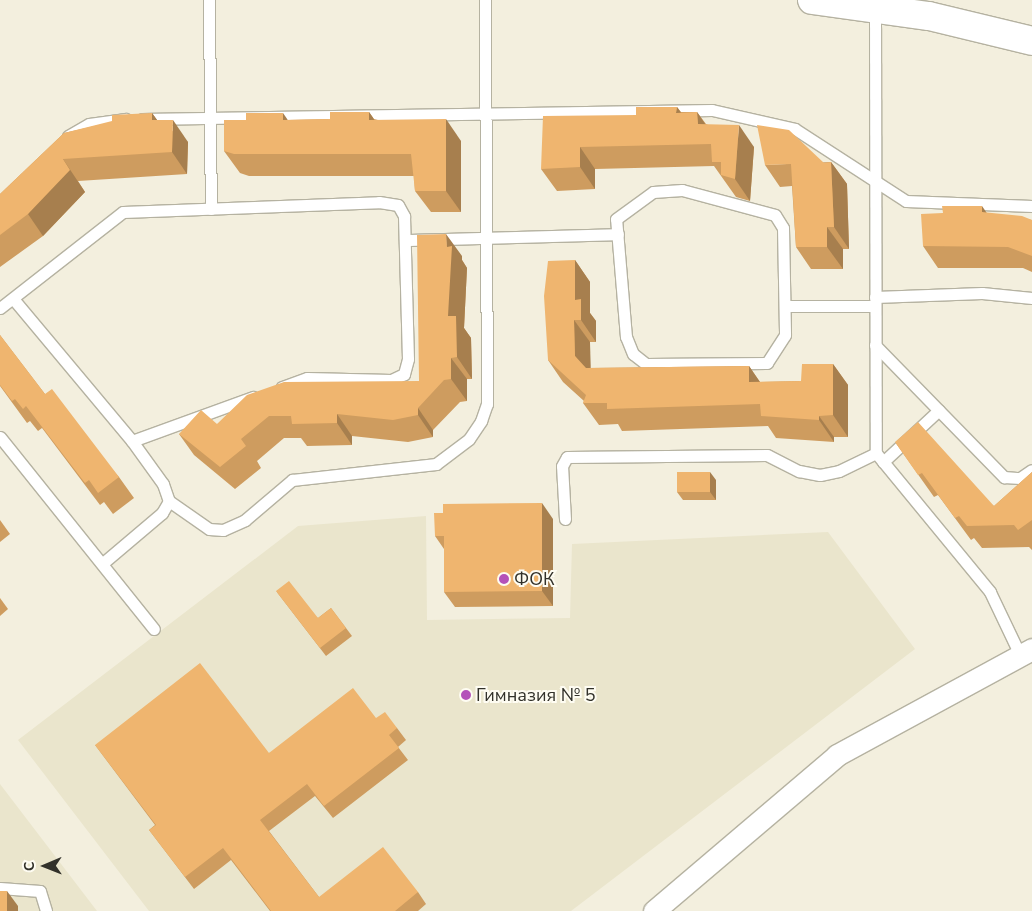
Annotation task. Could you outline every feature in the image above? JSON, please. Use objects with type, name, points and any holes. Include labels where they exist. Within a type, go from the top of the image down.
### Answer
[{"type":"main road","points":[[812,0],[929,16],[1032,41]]},
{"type":"street","points":[[654,911],[837,755],[1026,652]]},
{"type":"lane","points":[[209,0],[211,208]]},
{"type":"lane","points":[[15,301],[132,441],[163,484],[169,501],[209,529],[223,530],[244,520],[292,480],[418,469],[436,464],[469,439],[487,404],[485,0]]},
{"type":"lane","points":[[875,8],[875,345],[879,457],[990,592],[1026,652]]},
{"type":"lane","points":[[58,142],[89,124],[210,115],[712,110],[795,129],[906,201],[1032,206]]},
{"type":"lane","points":[[682,190],[775,215],[783,228],[785,306],[785,335],[767,363],[646,364],[633,354],[626,337],[616,219],[624,209],[653,192],[682,190]]},
{"type":"lane","points":[[0,308],[15,301],[105,222],[123,212],[379,202],[398,205],[404,216],[405,240],[408,359],[404,374],[391,380],[307,378],[132,441]]},
{"type":"lane","points":[[405,240],[618,234]]},
{"type":"lane","points":[[785,306],[982,293],[1032,298]]},
{"type":"lane","points":[[875,345],[1004,477],[1020,478],[1032,470]]},
{"type":"lane","points":[[565,519],[562,466],[567,457],[767,455],[799,471],[820,475],[839,471],[879,457],[940,410]]},
{"type":"lane","points":[[0,437],[103,563],[154,629]]},
{"type":"lane","points":[[103,563],[162,513],[169,501]]},
{"type":"lane","points":[[0,888],[40,891],[46,911]]},
{"type":"shaded area","name":"Гимназия № 5","points":[[426,516],[427,620],[570,618],[572,544],[828,532],[915,649],[571,911],[149,911],[18,740],[298,526]]},
{"type":"shaded area","points":[[0,784],[97,911],[0,911]]},
{"type":"building","points":[[636,107],[677,107],[676,113],[697,112],[698,124],[739,125],[735,179],[721,175],[721,162],[712,162],[711,144],[580,147],[580,167],[541,169],[543,116],[636,115]]},
{"type":"building","points":[[330,112],[369,112],[369,120],[446,119],[446,191],[415,191],[411,154],[234,154],[224,151],[224,120],[246,120],[246,113],[283,113],[283,120],[330,119]]},
{"type":"building","points":[[152,113],[152,120],[173,120],[172,152],[63,159],[70,170],[28,214],[0,235],[0,194],[64,133],[112,121],[112,115]]},
{"type":"building","points":[[757,125],[789,130],[824,163],[831,162],[834,227],[827,227],[827,247],[796,247],[791,164],[765,165]]},
{"type":"building","points":[[942,206],[982,206],[982,212],[1022,216],[1032,220],[1032,256],[1008,247],[923,246],[921,214],[943,213]]},
{"type":"building","points":[[446,234],[447,247],[452,246],[448,316],[456,316],[457,357],[451,358],[451,379],[444,380],[418,408],[418,415],[393,420],[337,414],[337,423],[292,424],[291,416],[269,416],[241,439],[246,446],[220,467],[179,434],[201,410],[217,424],[247,395],[284,382],[419,381],[417,235]]},
{"type":"building","points":[[575,260],[575,300],[581,299],[581,320],[574,320],[575,356],[586,368],[749,366],[749,382],[801,381],[802,364],[833,364],[833,415],[819,416],[819,420],[761,416],[760,404],[607,409],[607,403],[583,403],[586,395],[548,360],[544,296],[548,261]]},
{"type":"building","points":[[0,335],[45,394],[52,389],[119,477],[98,493],[89,480],[85,483],[26,406],[23,409],[15,399],[12,401],[0,385]]},
{"type":"building","points":[[918,422],[994,506],[1032,472],[1032,520],[1018,530],[1014,525],[967,526],[959,516],[955,518],[922,473],[918,475],[895,442]]},
{"type":"building","points":[[677,472],[710,472],[710,492],[677,492]]},
{"type":"building","name":"ФОК","points":[[542,503],[542,591],[444,592],[444,536],[435,536],[434,513],[443,513],[443,504]]},
{"type":"building","points":[[289,581],[318,618],[331,608],[346,628],[320,648],[276,591]]},
{"type":"building","points":[[200,663],[269,753],[353,688],[376,718],[385,712],[397,728],[389,735],[399,748],[324,806],[307,784],[260,820],[319,897],[383,847],[418,892],[395,911],[271,911],[223,848],[185,877],[149,830],[156,825],[95,745]]},
{"type":"building","points":[[0,891],[7,891],[7,911],[0,911]]},
{"type":"place","name":"ФОК","points":[[504,579]]},
{"type":"place","name":"Гимназия № 5","points":[[466,695]]}]
